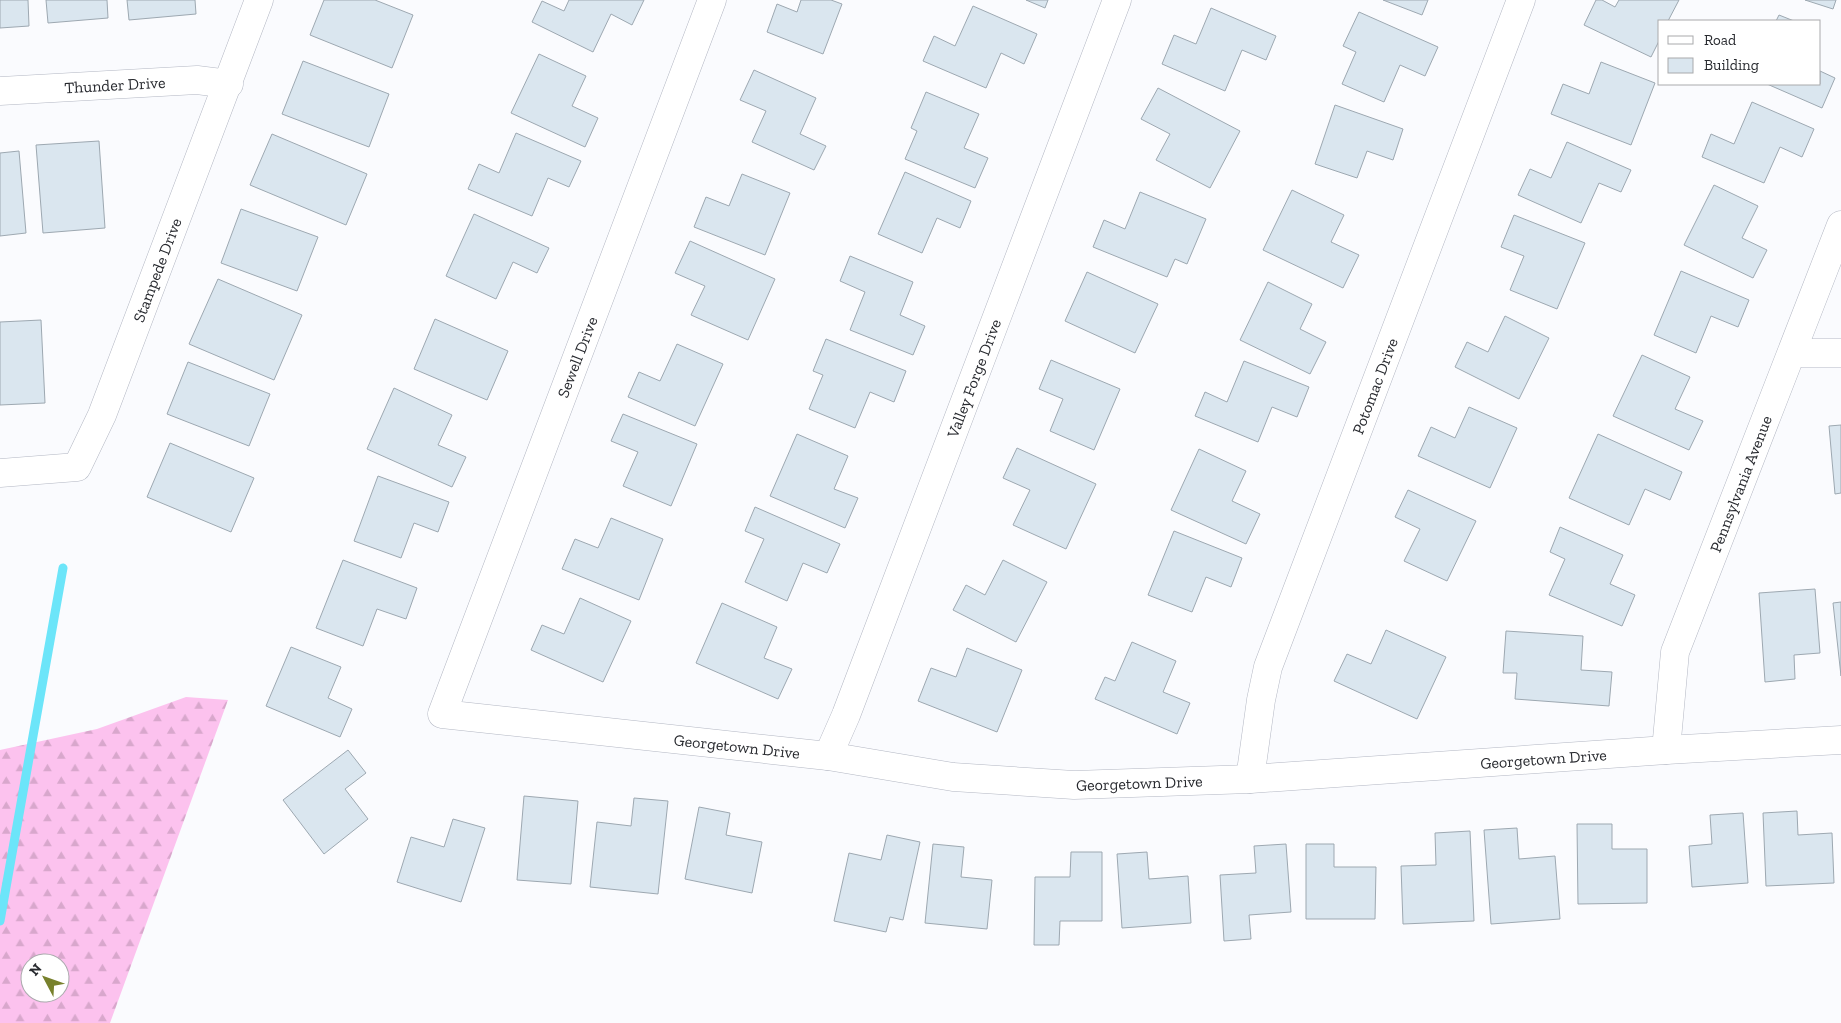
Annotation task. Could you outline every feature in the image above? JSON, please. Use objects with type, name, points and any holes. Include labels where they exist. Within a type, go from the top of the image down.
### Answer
[{"type":"street","name":"Stampede Drive","points":[[0,473],[77,467],[102,415],[260,0]]},
{"type":"street","name":"Sewell Drive","points":[[442,714],[712,0]]},
{"type":"street","name":"Valley Forge Drive","points":[[828,756],[853,697],[1117,0]]},
{"type":"street","name":"Potomac Drive","points":[[1250,779],[1260,700],[1268,668],[1521,0]]},
{"type":"street","name":"Thunder Drive","points":[[0,91],[197,80],[229,84]]},
{"type":"street","name":"Pennsylvania Avenue","points":[[1666,750],[1675,652],[1841,225]]},
{"type":"street","points":[[1792,353],[1841,354]]},
{"type":"street","name":"Georgetown Drive","points":[[442,714],[828,756],[953,777],[1074,785],[1250,779],[1666,750],[1841,740]]},
{"type":"green space","points":[[186,697],[228,700],[110,1023],[0,1023],[0,750],[97,729]]},
{"type":"building","points":[[0,0],[28,0],[29,26],[0,28]]},
{"type":"building","points":[[46,0],[107,0],[108,18],[48,23]]},
{"type":"building","points":[[127,0],[195,0],[196,14],[129,20]]},
{"type":"building","points":[[324,0],[375,0],[413,15],[392,68],[310,35]]},
{"type":"building","points":[[569,0],[644,0],[632,25],[611,14],[593,52],[532,22],[542,1],[564,11]]},
{"type":"building","points":[[801,0],[831,0],[842,4],[823,54],[767,32],[777,4],[797,12]]},
{"type":"building","points":[[1026,0],[1048,0],[1045,8]]},
{"type":"building","points":[[1383,0],[1428,0],[1422,15]]},
{"type":"building","points":[[1596,0],[1602,0],[1615,7],[1619,0],[1679,0],[1669,20],[1658,20],[1658,43],[1651,57],[1584,25]]},
{"type":"building","points":[[1805,0],[1836,0],[1833,9]]},
{"type":"building","points":[[973,6],[1037,34],[1024,64],[1001,53],[986,88],[923,61],[934,36],[955,46]]},
{"type":"building","points":[[1211,8],[1276,36],[1266,60],[1242,50],[1225,91],[1162,64],[1174,35],[1196,44]]},
{"type":"building","points":[[1359,12],[1438,47],[1425,76],[1400,65],[1384,102],[1342,84],[1356,52],[1343,46]]},
{"type":"building","points":[[1779,15],[1792,20],[1776,20]]},
{"type":"building","points":[[539,54],[586,76],[572,106],[598,118],[585,147],[511,113]]},
{"type":"building","points":[[303,61],[389,94],[369,147],[282,114]]},
{"type":"building","points":[[1601,62],[1655,83],[1631,145],[1551,114],[1563,84],[1589,94]]},
{"type":"building","points":[[754,70],[816,98],[800,134],[826,146],[814,170],[752,142],[766,111],[740,100]]},
{"type":"building","points":[[1821,71],[1835,78],[1822,108],[1769,85],[1821,85]]},
{"type":"building","points":[[1158,88],[1240,131],[1210,188],[1156,160],[1170,134],[1141,119]]},
{"type":"building","points":[[926,92],[979,114],[964,148],[988,158],[975,188],[905,159],[917,131],[911,128]]},
{"type":"building","points":[[1752,102],[1814,129],[1802,157],[1780,147],[1764,183],[1702,157],[1711,134],[1734,144]]},
{"type":"building","points":[[1335,105],[1403,129],[1393,160],[1367,151],[1357,178],[1315,164]]},
{"type":"building","points":[[516,133],[581,161],[569,187],[548,178],[532,216],[468,189],[479,164],[499,173]]},
{"type":"building","points":[[272,134],[367,174],[346,225],[250,185]]},
{"type":"building","points":[[99,141],[105,228],[43,233],[36,145]]},
{"type":"building","points":[[1567,142],[1631,170],[1621,192],[1599,183],[1581,223],[1518,195],[1530,169],[1551,178]]},
{"type":"building","points":[[19,151],[26,233],[0,236],[0,153]]},
{"type":"building","points":[[905,172],[971,201],[960,228],[937,218],[922,253],[878,234]]},
{"type":"building","points":[[742,174],[790,193],[765,255],[694,227],[706,197],[729,206]]},
{"type":"building","points":[[1714,185],[1758,206],[1742,238],[1767,250],[1753,278],[1684,245]]},
{"type":"building","points":[[1292,190],[1344,215],[1331,242],[1359,255],[1343,288],[1263,250]]},
{"type":"building","points":[[1140,192],[1206,219],[1187,264],[1175,259],[1167,277],[1093,247],[1104,220],[1125,229]]},
{"type":"building","points":[[241,209],[318,237],[297,291],[221,263]]},
{"type":"building","points":[[474,214],[549,248],[537,273],[513,262],[496,299],[446,276]]},
{"type":"building","points":[[1514,215],[1585,243],[1557,309],[1510,290],[1524,256],[1501,247]]},
{"type":"building","points":[[690,241],[775,279],[748,340],[691,315],[705,286],[675,273]]},
{"type":"building","points":[[850,256],[913,282],[900,315],[925,326],[913,355],[850,330],[865,292],[840,281]]},
{"type":"building","points":[[1681,271],[1749,300],[1738,327],[1711,316],[1696,353],[1654,335]]},
{"type":"building","points":[[1087,272],[1158,304],[1135,353],[1065,321]]},
{"type":"building","points":[[218,279],[302,315],[274,380],[189,344]]},
{"type":"building","points":[[1268,282],[1312,304],[1300,329],[1326,342],[1310,374],[1240,340]]},
{"type":"building","points":[[1505,316],[1549,338],[1519,399],[1455,367],[1467,342],[1488,352]]},
{"type":"building","points":[[435,319],[508,351],[487,400],[414,369]]},
{"type":"building","points":[[41,320],[45,403],[0,405],[0,322]]},
{"type":"building","points":[[826,339],[906,371],[894,402],[870,392],[855,428],[809,409],[823,375],[813,371]]},
{"type":"building","points":[[677,344],[723,364],[695,426],[628,397],[639,372],[660,381]]},
{"type":"building","points":[[1642,355],[1690,377],[1675,409],[1703,421],[1689,450],[1613,416]]},
{"type":"building","points":[[1051,360],[1120,389],[1094,450],[1050,431],[1063,399],[1039,389]]},
{"type":"building","points":[[1244,361],[1309,387],[1297,417],[1272,407],[1258,442],[1195,416],[1205,392],[1227,402]]},
{"type":"building","points":[[188,362],[270,394],[249,446],[167,414]]},
{"type":"building","points":[[394,388],[452,415],[438,445],[466,457],[452,487],[367,449]]},
{"type":"building","points":[[1469,407],[1517,428],[1490,488],[1418,456],[1431,427],[1455,438]]},
{"type":"building","points":[[623,414],[697,444],[671,506],[623,486],[638,452],[611,441]]},
{"type":"building","points":[[1841,425],[1841,493],[1835,494],[1829,426]]},
{"type":"building","points":[[797,434],[848,456],[834,489],[858,498],[845,528],[770,496]]},
{"type":"building","points":[[1598,434],[1682,472],[1670,500],[1645,489],[1629,525],[1569,498]]},
{"type":"building","points":[[170,443],[254,478],[231,532],[147,497]]},
{"type":"building","points":[[1017,448],[1096,484],[1066,549],[1013,525],[1030,490],[1003,478]]},
{"type":"building","points":[[1199,449],[1246,471],[1232,501],[1260,514],[1246,544],[1171,510]]},
{"type":"building","points":[[378,476],[449,502],[438,532],[414,523],[401,558],[354,541]]},
{"type":"building","points":[[1408,490],[1476,521],[1447,581],[1404,561],[1420,529],[1395,517]]},
{"type":"building","points":[[755,507],[840,544],[827,573],[803,563],[787,601],[745,582],[764,539],[745,531]]},
{"type":"building","points":[[611,518],[663,539],[639,600],[562,569],[575,539],[598,548]]},
{"type":"building","points":[[1560,527],[1623,555],[1610,584],[1635,595],[1622,626],[1549,595],[1565,559],[1550,552]]},
{"type":"building","points":[[1174,531],[1242,558],[1231,587],[1206,577],[1192,612],[1148,595]]},
{"type":"building","points":[[343,560],[417,588],[406,619],[377,609],[363,646],[316,628]]},
{"type":"building","points":[[1003,560],[1047,582],[1016,642],[953,610],[966,585],[985,595]]},
{"type":"building","points":[[1815,589],[1820,653],[1794,655],[1795,679],[1765,682],[1759,593]]},
{"type":"building","points":[[580,598],[631,621],[603,682],[531,650],[542,625],[564,634]]},
{"type":"building","points":[[1841,602],[1841,676],[1833,603]]},
{"type":"building","points":[[722,603],[777,627],[764,658],[792,669],[778,699],[696,663]]},
{"type":"building","points":[[1386,630],[1446,657],[1417,719],[1334,681],[1347,654],[1371,664]]},
{"type":"building","points":[[1506,631],[1583,636],[1581,670],[1612,672],[1609,706],[1515,699],[1517,673],[1503,673]]},
{"type":"building","points":[[1132,642],[1176,661],[1163,692],[1190,703],[1177,734],[1095,699],[1105,677],[1115,681]]},
{"type":"building","points":[[291,647],[341,667],[328,698],[352,709],[340,737],[266,706]]},
{"type":"building","points":[[967,648],[1022,670],[997,732],[918,701],[931,668],[956,677]]},
{"type":"building","points":[[348,750],[366,773],[345,789],[368,819],[324,854],[283,800]]},
{"type":"building","points":[[524,796],[578,801],[571,884],[517,880]]},
{"type":"building","points":[[634,798],[668,801],[658,894],[590,887],[597,822],[631,826]]},
{"type":"building","points":[[699,807],[730,813],[726,835],[762,842],[752,893],[685,879]]},
{"type":"building","points":[[1797,811],[1798,835],[1832,833],[1834,883],[1766,886],[1763,813]]},
{"type":"building","points":[[1743,813],[1748,883],[1692,887],[1689,846],[1712,844],[1710,815]]},
{"type":"building","points":[[453,819],[485,828],[461,902],[397,882],[411,837],[444,847]]},
{"type":"building","points":[[1577,824],[1612,824],[1612,849],[1647,849],[1647,903],[1578,904]]},
{"type":"building","points":[[1517,828],[1519,859],[1555,856],[1560,919],[1491,924],[1484,830]]},
{"type":"building","points":[[1470,831],[1474,921],[1403,924],[1401,866],[1436,865],[1435,833]]},
{"type":"building","points":[[887,835],[920,842],[903,920],[890,917],[886,932],[834,921],[849,853],[881,860]]},
{"type":"building","points":[[933,844],[964,847],[961,877],[992,880],[987,929],[925,923]]},
{"type":"building","points":[[1286,844],[1291,912],[1249,915],[1251,939],[1224,941],[1220,875],[1256,873],[1254,846]]},
{"type":"building","points":[[1306,844],[1334,844],[1334,867],[1376,867],[1375,919],[1306,919]]},
{"type":"building","points":[[1071,852],[1102,852],[1102,921],[1060,921],[1059,945],[1034,945],[1035,877],[1070,877]]},
{"type":"building","points":[[1147,852],[1149,879],[1188,876],[1191,923],[1122,928],[1117,854]]},
{"type":"waterway","points":[[0,921],[63,568]]}]
